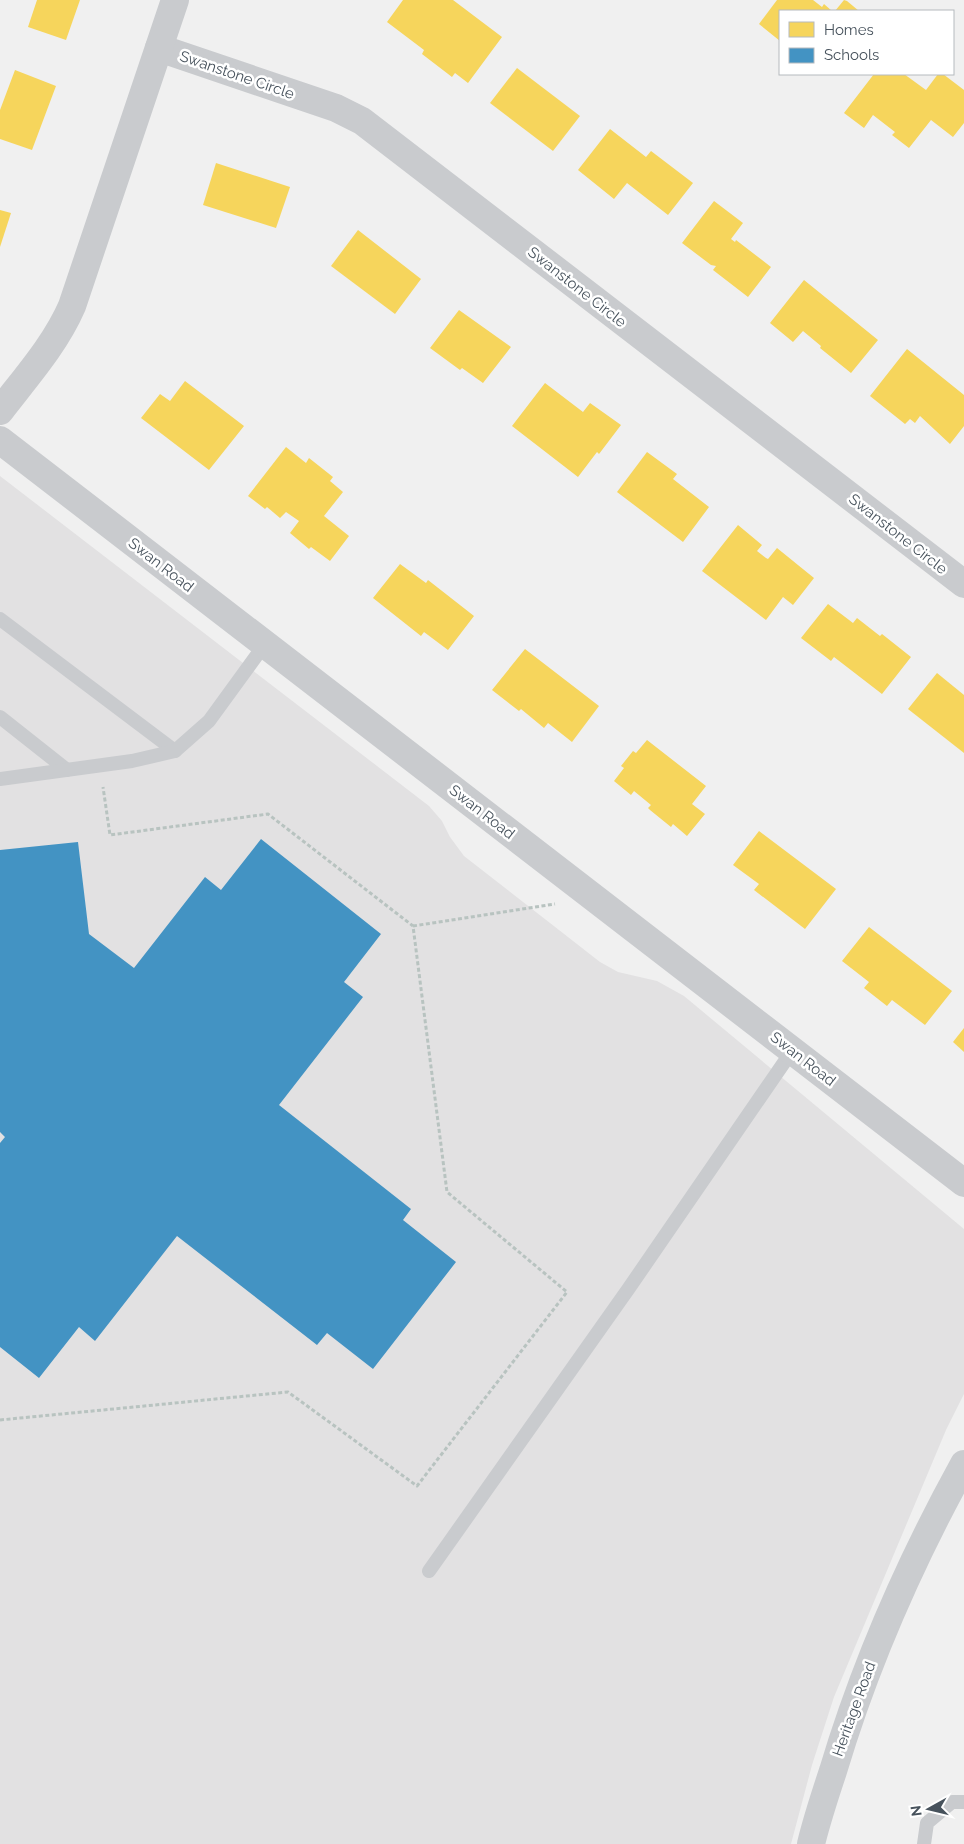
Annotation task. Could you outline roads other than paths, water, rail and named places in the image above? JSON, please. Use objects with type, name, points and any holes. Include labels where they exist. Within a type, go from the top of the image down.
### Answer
[{"type":"main road","name":"Heritage Road","points":[[812,1844],[847,1724],[886,1622],[931,1524],[964,1464]]},
{"type":"street","points":[[0,411],[63,327],[72,306],[175,0]]},
{"type":"street","name":"Swanstone Circle","points":[[159,48],[336,108],[362,121],[964,584]]},
{"type":"street","name":"Swan Road","points":[[0,440],[964,1183]]},
{"type":"lane","points":[[0,618],[175,751]]},
{"type":"lane","points":[[0,779],[132,762],[175,751],[208,721],[265,644]]},
{"type":"lane","points":[[0,718],[67,770]]},
{"type":"lane","points":[[428,1571],[629,1288],[792,1051]]},
{"type":"lane","points":[[924,1844],[928,1823],[952,1802],[964,1802]]}]
